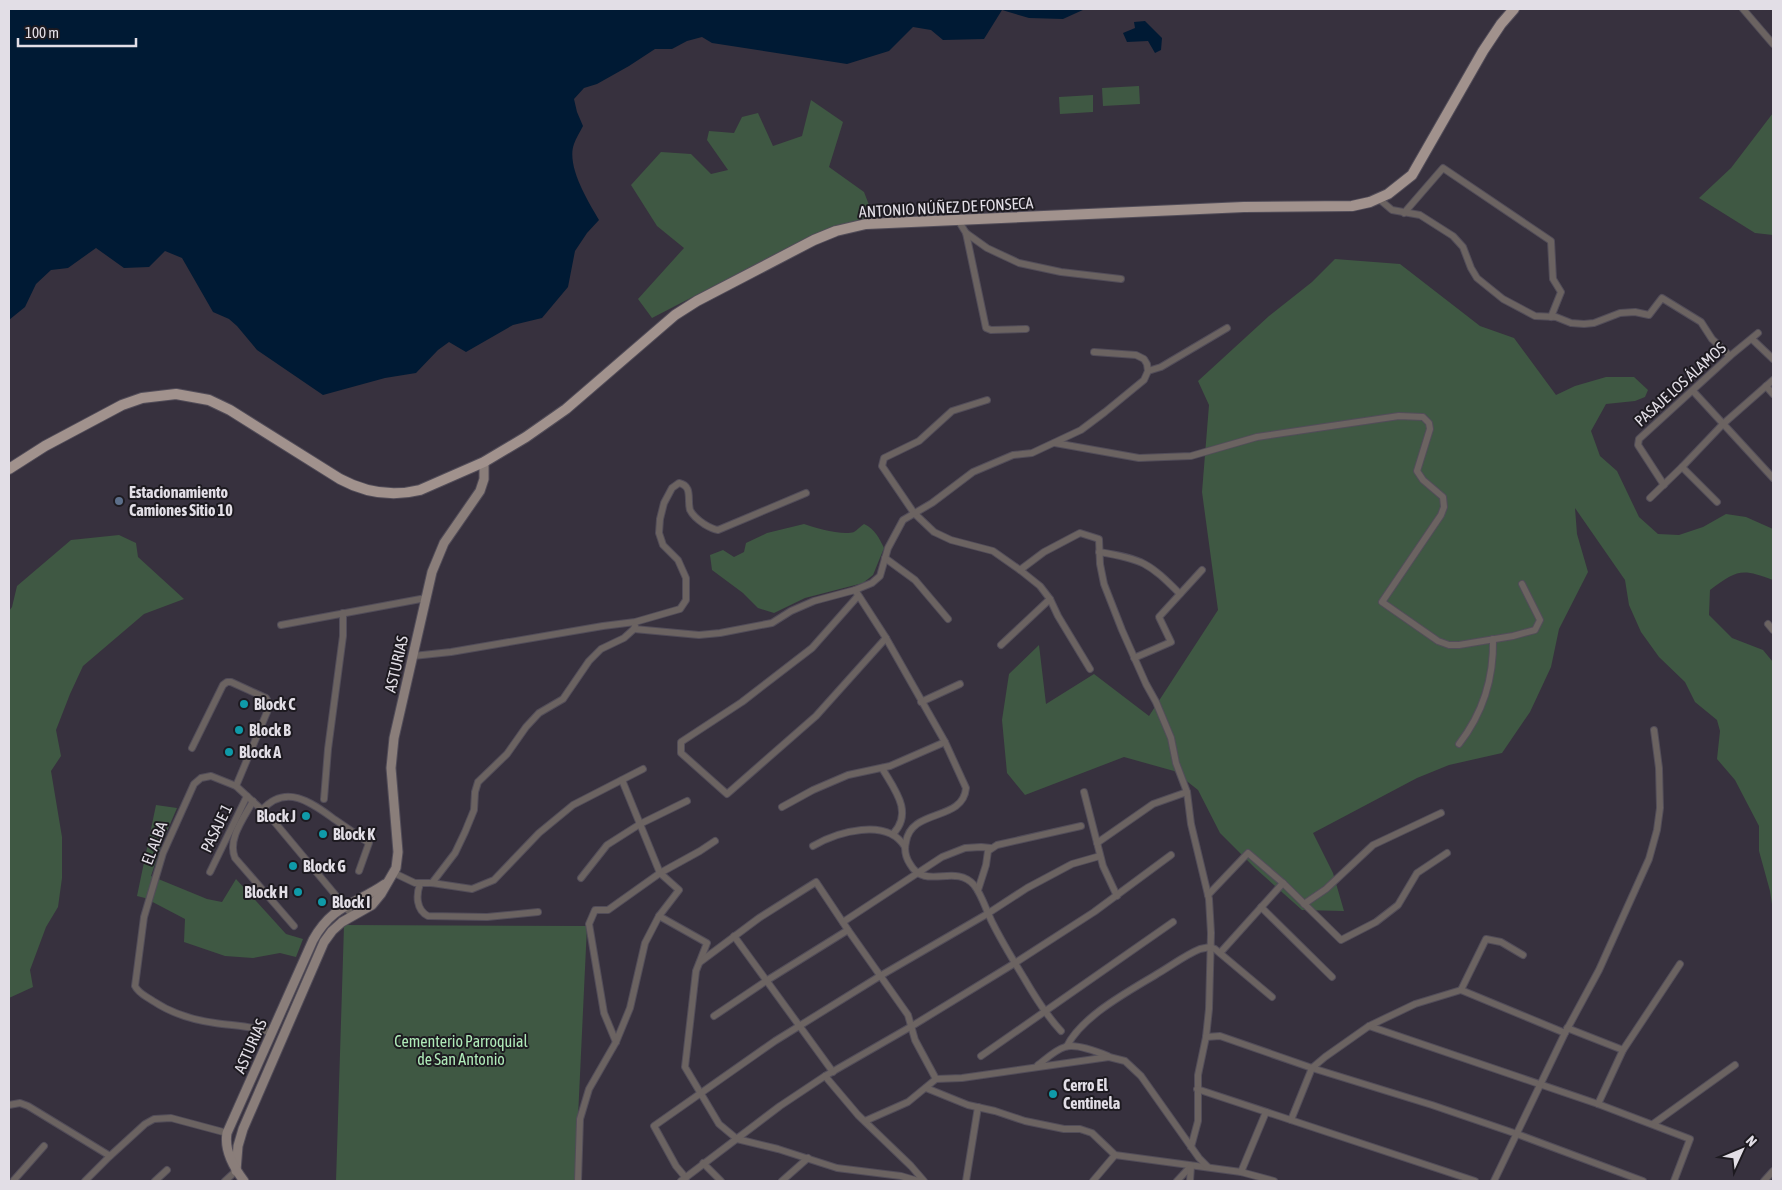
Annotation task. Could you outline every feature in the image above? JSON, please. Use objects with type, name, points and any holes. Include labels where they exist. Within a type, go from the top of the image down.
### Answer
[{"type":"main road","name":"ANTONIO NÚÑEZ DE FONSECA","points":[[9,469],[45,446],[62,439],[132,401],[153,396],[176,394],[198,397],[225,407],[340,480],[366,490],[394,494],[420,490],[484,462],[526,437],[559,414],[660,327],[685,308],[814,240],[836,231],[866,224],[1244,207],[1342,207],[1361,205],[1379,199],[1396,189],[1412,175],[1487,44],[1514,9]]},
{"type":"main road","name":"ANTONIO NÚÑEZ DE FONSECA","points":[[9,475],[50,450],[62,439]]},
{"type":"street","points":[[1743,9],[1773,44]]},
{"type":"street","points":[[1404,213],[1443,168],[1551,241],[1553,279],[1561,292],[1551,317]]},
{"type":"street","points":[[1379,199],[1387,207],[1424,218],[1457,239],[1466,252],[1471,268],[1477,278],[1503,299],[1536,316],[1551,317],[1571,323],[1594,323],[1620,313],[1635,312],[1649,315],[1662,298],[1701,322],[1712,339],[1730,356]]},
{"type":"street","points":[[958,220],[966,233],[986,328],[990,330],[1026,329]]},
{"type":"street","points":[[966,233],[987,248],[1019,263],[1061,272],[1121,279]]},
{"type":"street","points":[[1148,372],[1161,367],[1227,328]]},
{"type":"street","name":"PASAJE LOS ÁLAMOS","points":[[1664,485],[1638,445],[1639,439],[1758,333]]},
{"type":"street","points":[[1752,339],[1773,359]]},
{"type":"street","points":[[886,638],[816,716],[727,794],[681,753],[681,742],[742,702],[812,648],[856,593],[880,576],[888,548],[903,520],[932,503],[973,472],[1013,455],[1032,453],[1081,430],[1144,380],[1148,372],[1144,359],[1136,355],[1094,352]]},
{"type":"street","points":[[1650,498],[1723,424],[1773,380]]},
{"type":"street","points":[[1766,386],[1773,394]]},
{"type":"street","points":[[1693,391],[1773,478]]},
{"type":"street","points":[[987,400],[952,410],[919,441],[884,458],[882,466],[914,513],[934,532],[951,540],[993,551],[1040,586],[1050,599],[1058,616],[1090,668]]},
{"type":"street","points":[[1055,443],[1139,458],[1191,456],[1257,437],[1399,416],[1423,417],[1429,423],[1430,430],[1417,471],[1423,480],[1442,497],[1444,508],[1382,602],[1443,643],[1459,645],[1513,636],[1535,630],[1540,620],[1522,584]]},
{"type":"street","name":"ASTURIAS","points":[[236,1171],[237,1154],[243,1128],[324,942],[337,926],[372,905],[394,873],[398,852],[391,778],[394,738],[432,572],[440,551],[480,491],[484,479],[484,462]]},
{"type":"street","points":[[1682,467],[1717,502]]},
{"type":"street","points":[[432,883],[455,852],[465,832],[474,810],[475,792],[478,782],[507,754],[526,727],[539,713],[563,699],[589,661],[601,648],[624,638],[635,626],[676,610],[686,600],[686,578],[684,572],[678,560],[663,545],[659,533],[664,503],[675,484],[682,483],[687,487],[690,507],[696,518],[710,528],[718,530],[806,494]]},
{"type":"street","points":[[1020,570],[1044,552],[1080,533],[1099,539],[1100,564],[1104,584],[1134,658],[1171,738],[1176,764],[1187,792],[1191,824],[1208,895],[1211,933],[1211,986],[1206,1036],[1198,1075],[1198,1121],[1191,1147]]},
{"type":"street","points":[[1100,552],[1128,557],[1142,562],[1158,572],[1180,594]]},
{"type":"street","points":[[886,558],[915,580],[948,619]]},
{"type":"street","points":[[1134,658],[1171,642],[1159,617],[1202,570]]},
{"type":"street","points":[[413,656],[451,652],[603,626],[635,626],[689,635],[720,633],[772,623],[814,600],[856,593]]},
{"type":"street","points":[[856,593],[886,638],[945,742],[966,788],[964,797],[956,807],[923,820],[912,828],[907,836],[905,847],[907,858],[917,873],[935,877],[959,875],[968,880],[978,890],[987,914],[1015,964],[1045,1013],[1062,1030]]},
{"type":"street","points":[[281,625],[426,598]]},
{"type":"street","points":[[1001,645],[1050,599]]},
{"type":"street","points":[[324,799],[328,749],[343,636],[343,613]]},
{"type":"street","points":[[1768,624],[1773,630]]},
{"type":"street","points":[[1459,744],[1478,715],[1487,692],[1492,666],[1493,639]]},
{"type":"street","points":[[192,748],[223,685],[227,682],[232,682],[266,698],[270,705],[236,786]]},
{"type":"street","points":[[922,702],[960,684]]},
{"type":"street","points":[[1494,1181],[1566,1030],[1599,970],[1649,859],[1657,830],[1660,808],[1654,730]]},
{"type":"street","points":[[782,807],[813,790],[848,775],[890,766],[945,742]]},
{"type":"street","points":[[882,768],[902,806],[902,820],[892,834]]},
{"type":"street","points":[[394,873],[407,881],[420,884],[432,883],[472,890],[494,880],[539,833],[561,814],[586,797],[643,770]]},
{"type":"street","name":"EL ALBA","points":[[272,1033],[259,1028],[214,1023],[188,1017],[155,1002],[139,992],[135,986],[144,917],[163,853],[194,784],[200,778],[211,776],[236,786],[272,819],[353,916]]},
{"type":"street","points":[[578,1181],[580,1119],[589,1089],[616,1042],[630,1008],[645,943],[659,916],[679,890],[660,873],[622,780]]},
{"type":"street","points":[[1084,792],[1103,866],[1117,896]]},
{"type":"street","points":[[1097,843],[1153,804],[1187,792]]},
{"type":"street","points":[[262,810],[272,801],[285,797],[296,797],[311,803],[369,843],[359,871]]},
{"type":"street","points":[[250,799],[233,840],[233,854],[294,926]]},
{"type":"street","name":"PASAJE 1","points":[[210,872],[250,799]]},
{"type":"street","points":[[581,878],[607,845],[640,824],[687,801]]},
{"type":"street","points":[[1304,904],[1326,888],[1374,845],[1441,813]]},
{"type":"street","points":[[843,922],[942,857],[957,850],[973,847],[991,848],[1006,842],[1080,826]]},
{"type":"street","points":[[813,846],[832,836],[848,832],[876,830],[892,834],[905,847]]},
{"type":"street","points":[[616,1042],[604,1013],[589,924],[596,910],[608,910],[660,873],[715,841]]},
{"type":"street","points":[[978,890],[986,865],[988,851],[991,848]]},
{"type":"street","points":[[1208,895],[1248,853],[1283,883],[1341,940],[1370,926],[1398,905],[1417,873],[1447,853]]},
{"type":"street","points":[[1100,856],[1072,864],[1026,888],[987,914],[880,976],[799,1026],[654,1126],[683,1180],[780,1106],[825,1076],[1015,964],[1117,896],[1171,855]]},
{"type":"street","points":[[699,962],[734,936],[816,882],[908,1015],[915,1040],[936,1079]]},
{"type":"street","name":"ASTURIAS","points":[[227,1133],[320,928],[345,905],[387,883]]},
{"type":"street","points":[[1220,953],[1283,883]]},
{"type":"street","points":[[420,884],[418,901],[422,912],[428,916],[487,917],[538,912]]},
{"type":"street","points":[[1262,907],[1332,977]]},
{"type":"street","points":[[659,916],[707,943],[696,971],[685,1067],[719,1124],[737,1139],[808,1158],[837,1168],[901,1176],[918,1181]]},
{"type":"street","points":[[981,1056],[1045,1013],[1172,922]]},
{"type":"street","points":[[714,1016],[848,930]]},
{"type":"street","points":[[734,936],[833,1072]]},
{"type":"street","points":[[1461,990],[1486,939],[1500,942],[1522,954]]},
{"type":"street","points":[[1067,1046],[1084,1022],[1129,991],[1196,950],[1210,948],[1220,953],[1272,996]]},
{"type":"street","points":[[1598,1104],[1623,1050],[1680,964]]},
{"type":"street","points":[[1291,1120],[1312,1068],[1325,1056],[1369,1026],[1415,1004],[1461,990],[1623,1050]]},
{"type":"street","points":[[1369,1026],[1598,1104],[1690,1139],[1674,1181]]},
{"type":"street","points":[[1206,1036],[1220,1036],[1312,1068],[1432,1105],[1517,1134],[1643,1181]]},
{"type":"street","points":[[1036,1066],[1067,1046],[1098,1052],[1125,1061],[1141,1076],[1191,1147],[1208,1167]]},
{"type":"street","points":[[865,1121],[908,1102],[936,1079],[962,1078],[1109,1057]]},
{"type":"street","points":[[1653,1124],[1735,1065]]},
{"type":"street","points":[[825,1076],[858,1115],[924,1181]]},
{"type":"street","points":[[926,1088],[968,1105],[1025,1121],[1064,1129],[1080,1129],[1092,1133],[1115,1155],[1241,1172],[1274,1181]]},
{"type":"street","points":[[1198,1088],[1475,1181]]},
{"type":"street","points":[[9,1104],[20,1103],[28,1106],[110,1156]]},
{"type":"street","points":[[966,1181],[978,1107]]},
{"type":"street","points":[[1241,1172],[1266,1112]]},
{"type":"street","points":[[85,1181],[145,1124],[160,1118],[171,1118],[227,1133],[227,1147],[236,1171],[244,1181]]},
{"type":"street","points":[[13,1179],[44,1146]]},
{"type":"street","points":[[1093,1181],[1115,1155]]},
{"type":"street","points":[[782,1181],[808,1158]]},
{"type":"street","points":[[703,1163],[721,1181]]},
{"type":"street","points":[[1176,1181],[1190,1166]]},
{"type":"street","points":[[1190,1166],[1190,1181]]},
{"type":"street","points":[[155,1181],[167,1170]]},
{"type":"street","points":[[225,1181],[236,1171]]},
{"type":"street","points":[[1764,1181],[1773,1171]]},
{"type":"green space","points":[[1139,86],[1140,104],[1103,106],[1102,88]]},
{"type":"green space","points":[[1093,95],[1093,112],[1060,114],[1059,97]]},
{"type":"green space","points":[[811,100],[843,122],[829,167],[864,192],[874,218],[814,234],[652,318],[638,299],[684,248],[657,226],[631,185],[661,152],[691,154],[711,174],[728,170],[707,140],[709,131],[734,133],[742,117],[758,113],[773,146],[802,136]]},
{"type":"green space","points":[[1773,113],[1773,235],[1755,233],[1699,198],[1731,168]]},
{"type":"green space","points":[[1335,259],[1400,264],[1480,326],[1514,338],[1556,395],[1575,386],[1606,377],[1634,377],[1648,390],[1645,397],[1635,401],[1606,404],[1591,431],[1600,456],[1617,471],[1639,517],[1658,534],[1679,535],[1703,527],[1726,514],[1746,517],[1773,529],[1773,580],[1746,573],[1740,573],[1727,578],[1710,590],[1709,615],[1732,638],[1763,650],[1773,662],[1773,911],[1770,891],[1759,851],[1759,826],[1735,780],[1717,759],[1720,731],[1717,720],[1695,702],[1685,682],[1659,657],[1641,632],[1629,605],[1625,580],[1575,508],[1577,534],[1588,572],[1559,629],[1551,667],[1530,712],[1502,753],[1449,765],[1417,778],[1313,833],[1333,873],[1344,911],[1302,910],[1255,868],[1220,833],[1198,790],[1174,771],[1124,757],[1025,795],[1007,773],[1002,720],[1009,674],[1039,645],[1046,704],[1094,674],[1149,716],[1218,610],[1202,492],[1209,405],[1198,381],[1269,316],[1312,282]]},
{"type":"green space","points":[[804,524],[843,533],[854,532],[864,524],[871,528],[884,548],[873,575],[863,583],[805,598],[774,613],[758,608],[743,593],[712,570],[710,555],[723,550],[734,557],[744,552],[746,543],[767,533]]},
{"type":"green space","points":[[119,535],[136,543],[138,557],[184,599],[144,614],[83,666],[70,694],[56,730],[61,756],[51,771],[62,837],[62,878],[58,907],[46,927],[30,970],[33,987],[9,998],[9,611],[12,607],[17,586],[71,540]]},
{"type":"green space","points":[[156,805],[177,808],[162,843],[151,876],[207,899],[222,902],[236,879],[286,934],[303,939],[296,957],[280,953],[253,958],[225,956],[184,942],[185,919],[145,898],[137,896]]},
{"type":"green space","name":"Cementerio Parroquial de San Antonio","points":[[344,925],[587,926],[575,1181],[336,1181]]},
{"type":"water","points":[[9,9],[1085,9],[1063,19],[1029,18],[1002,10],[984,39],[943,40],[931,30],[913,27],[889,51],[847,64],[712,43],[702,37],[687,41],[672,49],[655,49],[597,84],[584,88],[574,99],[583,126],[574,144],[572,153],[575,173],[599,220],[587,233],[575,251],[568,287],[542,318],[513,325],[466,352],[449,342],[438,350],[416,373],[385,378],[323,395],[257,350],[229,319],[213,312],[182,258],[165,251],[149,267],[124,268],[96,248],[68,268],[51,270],[36,284],[25,307],[9,320]]},
{"type":"water","points":[[1145,21],[1162,38],[1161,50],[1155,53],[1148,41],[1127,42],[1123,33],[1135,28],[1134,22]]},
{"type":"place","name":"Estacionamiento Camiones Sitio 10","points":[[119,501]]},
{"type":"place","name":"Block C","points":[[244,704]]},
{"type":"place","name":"Block B","points":[[239,730]]},
{"type":"place","name":"Block A","points":[[229,752]]},
{"type":"place","name":"Block J","points":[[306,816]]},
{"type":"place","name":"Block K","points":[[323,834]]},
{"type":"place","name":"Block G","points":[[293,866]]},
{"type":"place","name":"Block H","points":[[298,892]]},
{"type":"place","name":"Block I","points":[[322,902]]},
{"type":"place","name":"Cerro El Centinela","points":[[1053,1094]]}]
